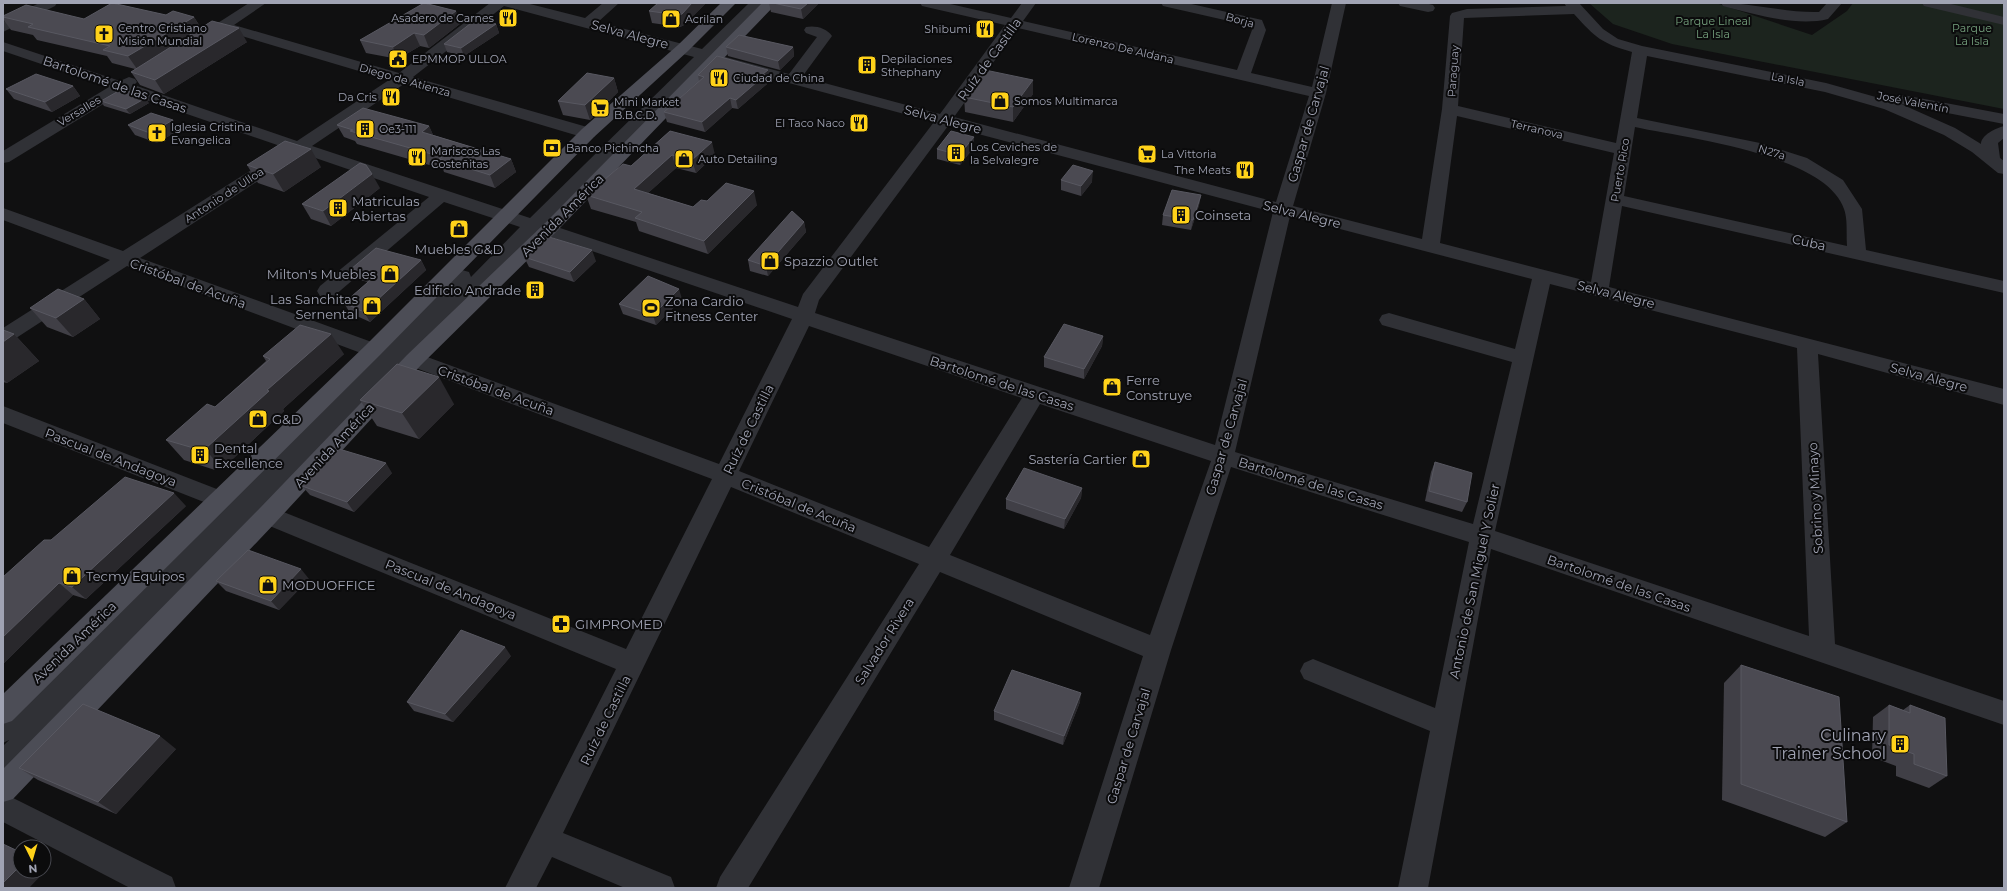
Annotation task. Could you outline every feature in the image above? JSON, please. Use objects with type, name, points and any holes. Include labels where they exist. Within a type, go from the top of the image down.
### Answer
[{"type":"main road","name":"Avenida América","points":[[699,53],[729,3]]},
{"type":"main road","name":"Avenida América","points":[[3,789],[268,515],[414,360],[526,223],[588,133],[770,3]]},
{"type":"main road","name":"Avenida América","points":[[3,712],[373,350],[526,223]]},
{"type":"street","points":[[3,28],[50,3]]},
{"type":"street","points":[[202,38],[259,3]]},
{"type":"street","name":"Antonio de Ulloa","points":[[3,337],[299,147],[401,79],[499,3]]},
{"type":"street","name":"Selva Alegre","points":[[509,3],[1283,209],[1807,344],[2004,397]]},
{"type":"street","points":[[588,23],[612,3]]},
{"type":"street","points":[[699,53],[742,3]]},
{"type":"street","points":[[3,730],[526,223],[699,53],[757,3]]},
{"type":"street","name":"Lorenzo De Aldana","points":[[927,3],[1318,94]]},
{"type":"street","name":"Ruíz de Castilla","points":[[520,888],[633,664],[804,316],[810,299],[1029,3]]},
{"type":"street","name":"Borja","points":[[1168,3],[1258,23],[1259,30],[1242,76]]},
{"type":"street","name":"Gaspar de Carvajal","points":[[1084,888],[1158,650],[1223,456],[1283,209],[1318,94],[1340,3]]},
{"type":"street","points":[[1405,3],[1428,8]]},
{"type":"street","points":[[1728,3],[1756,11],[1808,17],[1823,16],[1835,3]]},
{"type":"street","points":[[1929,3],[2004,22]]},
{"type":"street","name":"La Isla","points":[[1575,7],[1598,32],[1613,42],[1640,50],[1821,85],[1892,105],[1940,127],[1998,164]]},
{"type":"street","name":"Paraguay","points":[[1430,246],[1450,109],[1457,16],[1459,14],[1575,7]]},
{"type":"street","name":"Diego de Atienza","points":[[222,26],[588,133]]},
{"type":"street","points":[[793,79],[799,68],[824,36],[823,34],[811,30]]},
{"type":"street","name":"Bartolomé de las Casas","points":[[3,46],[1035,394],[1223,456],[1482,536],[1823,653],[2004,713]]},
{"type":"street","name":"Puerto Rico","points":[[1599,290],[1640,50]]},
{"type":"street","name":"Versalles","points":[[3,158],[140,75]]},
{"type":"street","name":"José Valentín","points":[[1821,85],[2004,119]]},
{"type":"street","name":"Terranova","points":[[1450,109],[1623,150]]},
{"type":"street","name":"N27a","points":[[1628,120],[1760,148],[1801,162],[1836,184],[1853,209],[1857,253]]},
{"type":"street","points":[[1998,164],[1989,141],[2004,131]]},
{"type":"street","points":[[327,291],[442,195]]},
{"type":"street","name":"Cuba","points":[[1614,198],[2004,287]]},
{"type":"street","name":"Cristóbal de Acuña","points":[[3,214],[373,350]]},
{"type":"street","points":[[3,765],[526,223]]},
{"type":"street","name":"Antonio de San Miguel Y Solier","points":[[1412,888],[1482,536],[1542,276]]},
{"type":"street","points":[[1389,320],[1523,358]]},
{"type":"street","name":"Sobrino y Minayo","points":[[1807,344],[1823,653]]},
{"type":"street","name":"Cristóbal de Acuña","points":[[414,360],[725,475],[1158,650]]},
{"type":"street","name":"Salvador Rivera","points":[[731,888],[935,560],[1035,394]]},
{"type":"street","name":"Pascual de Andagoya","points":[[3,414],[219,499]]},
{"type":"street","name":"Pascual de Andagoya","points":[[268,515],[633,664]]},
{"type":"street","points":[[1313,671],[1445,724]]},
{"type":"street","points":[[3,807],[161,888]]},
{"type":"street","points":[[545,840],[660,888]]},
{"type":"green space","name":"Parque Lineal La Isla","points":[[1589,3],[1716,3],[1812,35],[1847,11],[1853,3],[2004,3],[2004,109],[1672,44],[1613,24]]},
{"type":"building","points":[[112,3],[166,15],[173,11],[194,17],[128,56],[103,50],[110,46],[28,27],[33,24],[3,17],[26,5],[84,19]]},
{"type":"building","points":[[424,3],[456,11],[424,35],[414,33],[393,47],[360,40]]},
{"type":"building","points":[[658,3],[692,3],[682,14],[678,15],[649,11]]},
{"type":"building","points":[[773,3],[808,3],[801,9]]},
{"type":"building","points":[[475,20],[496,24],[461,48],[444,44]]},
{"type":"building","points":[[212,21],[239,28],[155,80],[131,72]]},
{"type":"building","points":[[739,35],[793,47],[778,61],[726,47]]},
{"type":"building","points":[[717,56],[768,70],[763,74],[765,75],[736,100],[730,98],[702,122],[664,112],[704,77],[698,75]]},
{"type":"building","points":[[985,70],[1033,80],[1013,107],[964,97]]},
{"type":"building","points":[[587,73],[614,78],[585,105],[558,101]]},
{"type":"building","points":[[36,74],[73,86],[45,102],[6,89]]},
{"type":"building","points":[[122,89],[146,98],[126,109],[101,101]]},
{"type":"building","points":[[363,108],[429,126],[422,132],[511,159],[490,175],[439,159],[442,157],[350,131],[353,130],[337,125]]},
{"type":"building","points":[[151,113],[173,120],[150,133],[128,125]]},
{"type":"building","points":[[670,131],[712,142],[692,160],[672,155],[634,189],[693,207],[701,200],[707,201],[726,183],[754,191],[704,241],[635,218],[642,212],[586,195],[623,164],[631,166]]},
{"type":"building","points":[[951,131],[974,137],[959,155],[937,149]]},
{"type":"building","points":[[285,141],[311,149],[273,174],[247,165]]},
{"type":"building","points":[[360,163],[366,165],[372,174],[323,211],[302,204]]},
{"type":"building","points":[[1073,165],[1093,171],[1081,186],[1061,180]]},
{"type":"building","points":[[1172,190],[1201,195],[1193,220],[1163,215]]},
{"type":"building","points":[[792,211],[804,222],[766,266],[748,260]]},
{"type":"building","points":[[546,236],[592,250],[570,272],[524,257]]},
{"type":"building","points":[[376,248],[421,260],[364,312],[344,303],[375,276],[351,269]]},
{"type":"building","points":[[648,276],[679,289],[653,315],[619,304]]},
{"type":"building","points":[[58,289],[84,299],[56,318],[30,308]]},
{"type":"building","points":[[1064,324],[1103,336],[1084,369],[1044,357]]},
{"type":"building","points":[[300,325],[331,334],[267,390],[269,391],[205,449],[197,449],[166,440],[207,404],[215,407],[270,359],[263,356]]},
{"type":"building","points":[[3,330],[14,334],[3,342]]},
{"type":"building","points":[[397,364],[439,377],[402,413],[360,400]]},
{"type":"building","points":[[339,449],[386,463],[347,502],[302,486]]},
{"type":"building","points":[[1435,462],[1472,473],[1467,502],[1429,491]]},
{"type":"building","points":[[1024,468],[1082,488],[1065,519],[1006,499]]},
{"type":"building","points":[[125,477],[174,493],[72,587],[59,583],[3,637],[3,577],[44,540],[51,540]]},
{"type":"building","name":"MODUOFFICE","points":[[248,550],[301,569],[271,601],[216,581]]},
{"type":"building","points":[[461,630],[505,647],[445,714],[407,702]]},
{"type":"building","points":[[1741,665],[1839,697],[1847,822],[1741,784]]},
{"type":"building","points":[[1012,670],[1081,693],[1064,736],[994,711]]},
{"type":"building","points":[[83,704],[160,736],[98,802],[19,768]]},
{"type":"building","points":[[1889,705],[1910,713],[1910,705],[1945,718],[1947,776],[1914,764],[1914,754],[1889,745]]},
{"type":"building","points":[[3,844],[12,848],[12,874],[3,883]]},
{"type":"place","name":"Asadero de Carnes","points":[[508,18]]},
{"type":"place","name":"Acrilan","points":[[671,19]]},
{"type":"place","name":"Shibumi","points":[[985,29]]},
{"type":"place","name":"Centro Cristiano Misión Mundial","points":[[104,34]]},
{"type":"place","name":"EPMMOP ULLOA","points":[[398,59]]},
{"type":"place","name":"Depilaciones Sthephany","points":[[867,65]]},
{"type":"place","name":"Ciudad de China","points":[[719,78]]},
{"type":"place","name":"Da Cris","points":[[391,97]]},
{"type":"place","name":"Somos Multimarca","points":[[1000,101]]},
{"type":"place","name":"Mini Market B.B.C.D.","points":[[600,108]]},
{"type":"place","name":"El Taco Naco","points":[[859,123]]},
{"type":"place","name":"Oe3-111","points":[[365,129]]},
{"type":"place","name":"Iglesia Cristina Evangelica","points":[[157,133]]},
{"type":"place","name":"Banco Pichincha","points":[[552,148]]},
{"type":"place","name":"Los Ceviches de la Selvalegre","points":[[956,153]]},
{"type":"place","name":"La Vittoria","points":[[1147,154]]},
{"type":"place","name":"Mariscos Las Costeñitas","points":[[417,157]]},
{"type":"place","name":"Auto Detailing","points":[[684,159]]},
{"type":"place","name":"The Meats","points":[[1245,170]]},
{"type":"place","name":"Matriculas Abiertas","points":[[338,208]]},
{"type":"place","name":"Coinseta","points":[[1181,215]]},
{"type":"place","name":"Muebles G&D","points":[[459,229]]},
{"type":"place","name":"Spazzio Outlet","points":[[770,261]]},
{"type":"place","name":"Milton's Muebles","points":[[390,274]]},
{"type":"place","name":"Edificio Andrade","points":[[535,290]]},
{"type":"place","name":"Las Sanchitas Sernental","points":[[372,306]]},
{"type":"place","name":"Zona Cardio Fitness Center","points":[[651,308]]},
{"type":"place","name":"Ferre Construye","points":[[1112,387]]},
{"type":"place","name":"G&D","points":[[258,419]]},
{"type":"place","name":"Dental Excellence","points":[[200,455]]},
{"type":"place","name":"Sastería Cartier","points":[[1141,459]]},
{"type":"place","name":"Tecmy Equipos","points":[[72,576]]},
{"type":"place","name":"MODUOFFICE","points":[[268,585]]},
{"type":"place","name":"GIMPROMED","points":[[561,624]]},
{"type":"place","name":"Culinary Trainer School","points":[[1900,744]]},
{"type":"park label","name":"Parque La Isla","points":[[1972,34]]}]
